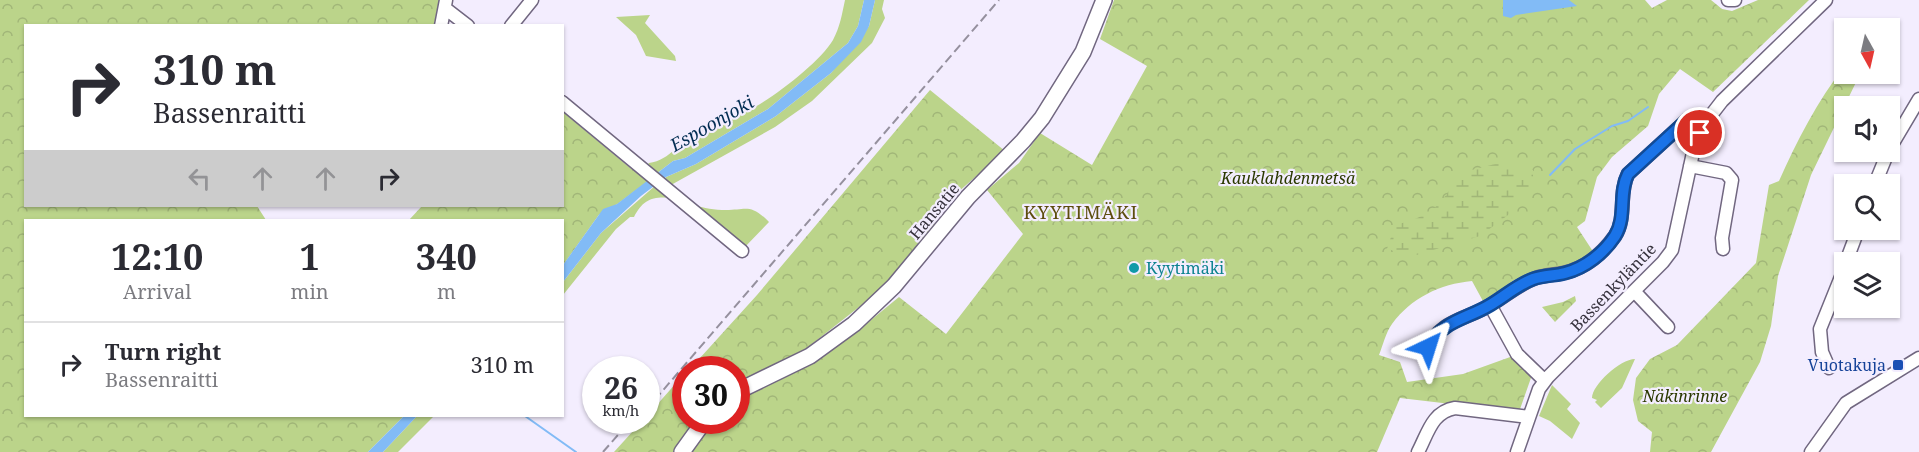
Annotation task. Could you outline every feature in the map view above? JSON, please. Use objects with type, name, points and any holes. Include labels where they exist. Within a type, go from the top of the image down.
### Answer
[{"type":"main road","name":"Hansatie","points":[[750,385],[810,356],[854,324],[894,286],[968,197],[1023,141],[1042,117],[1083,52],[1104,0]]},
{"type":"main road","points":[[682,452],[695,434]]},
{"type":"street","points":[[513,24],[532,0]]},
{"type":"street","points":[[1728,0],[1735,0]]},
{"type":"street","name":"Bassenkyläntie","points":[[1517,452],[1545,381],[1672,250],[1690,166],[1705,123],[1722,101],[1826,0]]},
{"type":"street","points":[[441,24],[446,5]]},
{"type":"street","points":[[446,5],[466,24]]},
{"type":"street","points":[[1900,131],[1919,99]]},
{"type":"street","points":[[564,104],[742,251]]},
{"type":"street","points":[[1426,350],[1443,327],[1490,305],[1521,284],[1544,276],[1564,273],[1590,262],[1616,235],[1622,216],[1623,186],[1628,174],[1687,120],[1692,118],[1705,123]]},
{"type":"street","points":[[1690,166],[1726,173],[1732,180],[1722,237],[1723,249]]},
{"type":"street","points":[[1634,291],[1668,327]]},
{"type":"street","points":[[1830,368],[1822,352],[1821,329],[1834,296]]},
{"type":"street","points":[[1490,305],[1517,354],[1545,381]]},
{"type":"street","points":[[1812,452],[1846,403],[1919,358]]},
{"type":"street","points":[[1418,452],[1437,416],[1444,410],[1455,408],[1529,417]]},
{"type":"green space","points":[[0,0],[439,0],[434,24],[24,24],[24,207],[258,207],[265,219],[24,219],[24,417],[403,417],[368,452],[0,452]]},
{"type":"green space","points":[[845,0],[864,0],[858,26],[848,43],[768,109],[685,158],[673,161],[617,204],[598,215],[564,264],[564,247],[632,169],[639,175],[649,163],[669,154],[697,129],[747,112],[789,84],[826,50],[833,40]]},
{"type":"green space","points":[[875,0],[884,0],[882,9],[885,18],[872,43],[812,101],[775,127],[671,185],[664,181],[666,177],[696,164],[776,116],[831,73],[869,26]]},
{"type":"green space","name":"Kauklahdenmetsä","points":[[1114,0],[1645,0],[1652,8],[1667,0],[1711,0],[1722,9],[1732,11],[1758,0],[1809,0],[1713,92],[1680,69],[1659,94],[1648,126],[1612,157],[1597,177],[1585,221],[1577,227],[1594,253],[1567,267],[1514,280],[1484,303],[1472,281],[1449,285],[1417,300],[1392,324],[1379,355],[1400,362],[1407,382],[1463,374],[1513,356],[1532,375],[1519,412],[1400,398],[1377,452],[687,452],[699,434],[750,434],[750,391],[860,329],[899,297],[946,334],[1023,234],[987,190],[1019,163],[1040,133],[1092,165],[1147,66],[1100,39]]},
{"type":"green space","points":[[650,15],[645,23],[675,56],[676,61],[646,56],[636,35],[616,17]]},
{"type":"green space","name":"Näkinrinne","points":[[1834,81],[1834,84],[1855,84],[1849,96],[1834,96],[1834,128],[1811,175],[1778,276],[1771,326],[1760,362],[1711,452],[1650,452],[1652,432],[1638,421],[1633,400],[1636,378],[1650,359],[1677,345],[1756,263],[1769,185],[1779,181],[1825,93]]},
{"type":"green space","points":[[930,90],[1005,151],[941,207],[934,225],[882,289],[784,366],[750,380],[750,356],[702,356],[757,295]]},
{"type":"green space","points":[[564,113],[647,182],[617,204],[603,209],[564,264],[564,219],[410,219],[421,207],[564,207]]},
{"type":"green space","points":[[1499,163],[1533,170],[1533,183],[1508,215],[1480,236],[1413,256],[1387,249],[1395,225],[1418,217],[1434,208],[1447,194],[1460,173]]},
{"type":"green space","points":[[656,185],[672,198],[654,198],[641,206],[634,217],[630,217],[616,229],[564,294],[564,281],[601,233]]},
{"type":"green space","points":[[689,205],[718,210],[752,210],[769,222],[743,249]]},
{"type":"green space","points":[[1575,296],[1576,301],[1555,322],[1542,307],[1563,302]]},
{"type":"green space","points":[[1635,359],[1622,388],[1601,408],[1595,402],[1597,400],[1592,398],[1597,386],[1622,363]]},
{"type":"green space","points":[[1552,385],[1571,404],[1567,409],[1580,423],[1572,439],[1550,421],[1539,416]]},
{"type":"green space","points":[[672,388],[672,434],[686,434],[675,452],[614,452],[630,434],[660,434],[660,401]]},
{"type":"green space","points":[[416,417],[433,417],[398,452],[383,452]]},
{"type":"water","points":[[864,0],[875,0],[869,26],[861,42],[831,73],[776,116],[696,164],[666,177],[641,196],[601,233],[564,281],[564,264],[603,209],[617,204],[673,161],[685,158],[768,109],[848,43],[858,26]]},
{"type":"water","points":[[1503,0],[1569,0],[1577,6],[1516,15],[1511,18],[1503,16]]},
{"type":"water","points":[[403,417],[416,417],[383,452],[368,452]]},
{"type":"waterway","points":[[1550,175],[1575,149],[1612,126],[1628,121],[1648,107]]},
{"type":"waterway","points":[[526,417],[576,452]]},
{"type":"railway","points":[[660,394],[999,0]]},
{"type":"railway","points":[[603,452],[619,434]]},
{"type":"place","name":"Kyytimäki","points":[[1134,268]]},
{"type":"place","name":"Vuotakuja","points":[[1898,365]]},
{"type":"district","name":"KYYTIMÄKI","points":[[1081,213]]},
{"type":"route","points":[[1428,347],[1443,327],[1481,310],[1521,284],[1535,278],[1564,273],[1590,262],[1616,235],[1622,216],[1623,186],[1628,174],[1687,120],[1692,118],[1705,123],[1700,133]]},
{"type":"water label","name":"Espoonjoki","points":[[712,124]]}]
